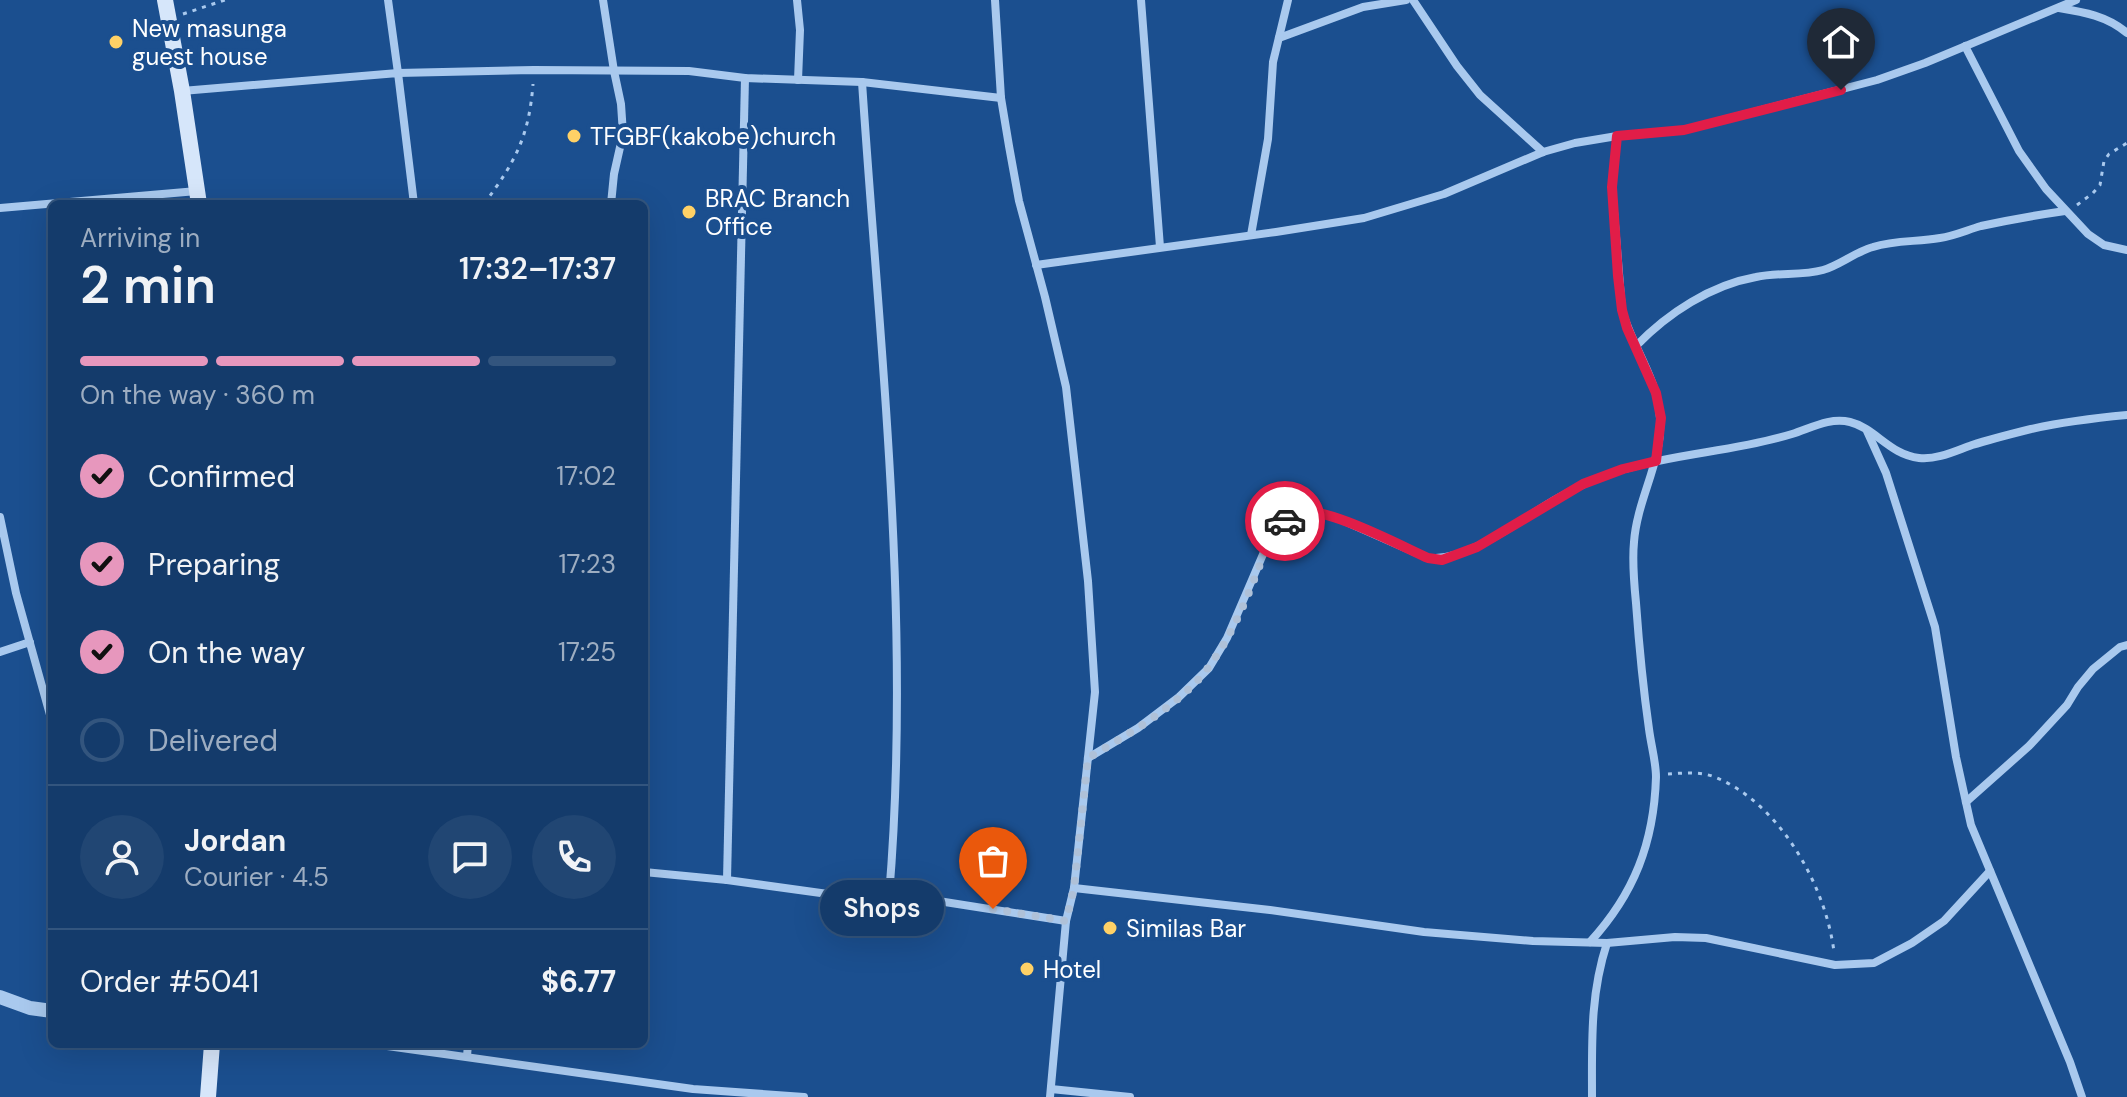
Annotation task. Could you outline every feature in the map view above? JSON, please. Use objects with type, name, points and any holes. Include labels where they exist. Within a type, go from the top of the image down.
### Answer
[{"type":"main road","points":[[165,0],[198,198]]},
{"type":"main road","points":[[208,1097],[212,1048]]},
{"type":"street","points":[[388,0],[414,200]]},
{"type":"street","points":[[603,0],[621,104],[623,134],[611,200]]},
{"type":"street","points":[[797,0],[800,30],[798,80]]},
{"type":"street","points":[[995,0],[1001,98],[1019,201],[1066,387],[1088,581],[1095,692],[1074,888],[1066,921],[1050,1093],[1130,1097]]},
{"type":"street","points":[[1141,0],[1160,247]]},
{"type":"street","points":[[1251,235],[1268,139],[1273,62],[1288,0]]},
{"type":"street","points":[[1279,38],[1363,7],[1406,0]]},
{"type":"street","points":[[1413,0],[1480,95],[1543,152]]},
{"type":"street","points":[[1036,265],[1364,218],[1444,194],[1543,152],[1575,143],[1684,130],[1877,80],[2076,0]]},
{"type":"street","points":[[2058,7],[2095,14],[2127,33]]},
{"type":"street","points":[[1965,46],[2019,151],[2046,189],[2088,234],[2104,245],[2127,250]]},
{"type":"street","points":[[182,91],[398,73],[689,71],[745,78],[862,82],[1001,98]]},
{"type":"street","points":[[727,880],[745,78]]},
{"type":"street","points":[[862,82],[892,482],[897,694],[895,820],[889,896]]},
{"type":"street","points":[[1590,942],[1608,923],[1629,891],[1646,851],[1656,774],[1642,670],[1634,541],[1656,461],[1661,418],[1656,393],[1622,310],[1612,187],[1617,136]]},
{"type":"street","points":[[74,200],[198,198]]},
{"type":"street","points":[[0,208],[48,203]]},
{"type":"street","points":[[1636,346],[1679,310],[1726,286],[1756,277],[1820,271],[1869,247],[1890,242],[1943,238],[1980,227],[2065,211]]},
{"type":"street","points":[[1088,758],[1138,728],[1179,697],[1209,668],[1227,638],[1273,531],[1296,512],[1313,511],[1342,520],[1428,558],[1442,560],[1477,547],[1583,484],[1623,469],[1790,435],[1833,421],[1848,421],[1865,427],[1899,452],[1920,458],[1944,456],[2030,429],[2075,420],[2127,415]]},
{"type":"street","points":[[1865,427],[1886,473],[1935,627],[1956,757],[1971,825],[2082,1097]]},
{"type":"street","points":[[0,517],[16,593],[48,707]]},
{"type":"street","points":[[0,652],[30,642]]},
{"type":"street","points":[[1966,802],[2029,746],[2067,705],[2093,669],[2120,647],[2127,645]]},
{"type":"street","points":[[1074,888],[1270,910],[1424,932],[1533,941],[1607,943],[1675,937],[1706,938],[1835,965],[1874,963],[1912,943],[1944,921],[1990,871]]},
{"type":"street","points":[[648,872],[828,894],[889,896],[1066,921]]},
{"type":"street","points":[[1592,1097],[1592,1021],[1598,971],[1607,943]]},
{"type":"street","points":[[0,997],[30,1008],[48,1010]]},
{"type":"street","points":[[404,1048],[693,1089],[804,1097]]},
{"type":"street","points":[[467,1056],[468,1048]]},
{"type":"path","points":[[167,19],[225,0]]},
{"type":"path","points":[[487,200],[503,179],[526,132],[534,70]]},
{"type":"path","points":[[2065,211],[2093,193],[2100,185],[2104,161],[2109,154],[2127,143]]},
{"type":"path","points":[[1656,774],[1715,776],[1752,799],[1773,818],[1811,878],[1825,910],[1835,965]]},
{"type":"way so far","points":[[993,909],[1066,921],[1074,888],[1088,758],[1138,728],[1179,697],[1209,668],[1227,638],[1273,531],[1285,521]]},
{"type":"place","name":"New masunga guest house","points":[[116,42]]},
{"type":"place","name":"TFGBF(kakobe)church","points":[[574,136]]},
{"type":"place","name":"BRAC Branch Office","points":[[689,212]]},
{"type":"place","name":"Shops","points":[[993,909]]},
{"type":"place","name":"Similas Bar","points":[[1110,928]]},
{"type":"place","name":"Hotel","points":[[1027,969]]},
{"type":"route","points":[[1285,521],[1296,512],[1313,511],[1342,520],[1428,558],[1442,560],[1477,547],[1583,484],[1656,461],[1661,418],[1656,393],[1622,310],[1612,187],[1617,136],[1684,130],[1841,90]]}]
